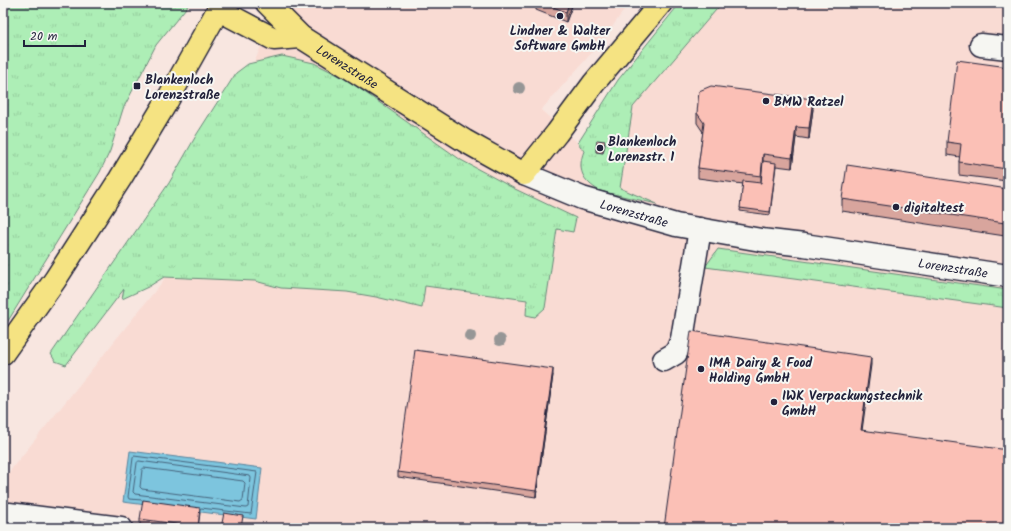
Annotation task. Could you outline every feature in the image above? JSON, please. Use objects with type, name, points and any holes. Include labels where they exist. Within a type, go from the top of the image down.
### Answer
[{"type":"main road","name":"Lorenzstraße","points":[[267,3],[301,37],[465,141],[524,174]]},
{"type":"main road","points":[[524,174],[594,83],[658,4]]},
{"type":"main road","points":[[3,353],[55,280],[120,179],[167,101],[220,6],[274,39],[301,37]]},
{"type":"street","points":[[981,45],[1008,48]]},
{"type":"street","name":"Lorenzstraße","points":[[524,174],[582,198],[676,225],[761,240],[804,245],[1008,276]]},
{"type":"street","points":[[664,360],[676,353],[682,338],[700,229]]},
{"type":"street","points":[[7,528],[9,514],[121,528]]},
{"type":"shaded area","points":[[279,3],[629,3],[603,40],[541,110],[578,143],[584,151],[582,173],[586,181],[593,187],[620,188],[633,106],[722,3],[1008,3],[1008,528],[3,528],[3,482],[13,467],[163,281]]},
{"type":"green space","points":[[3,3],[190,3],[156,45],[123,109],[110,151],[100,172],[3,329]]},
{"type":"green space","points":[[680,3],[722,3],[633,107],[620,188],[657,204],[600,191],[585,179],[581,169],[584,151],[578,143],[618,80]]},
{"type":"green space","points":[[282,56],[314,63],[346,79],[461,160],[515,189],[576,218],[573,232],[557,229],[545,308],[535,317],[526,315],[527,300],[425,286],[422,308],[347,292],[281,288],[255,281],[164,277],[148,287],[122,299],[124,289],[66,365],[55,361],[51,354],[169,183],[197,134],[236,73],[248,64]]},
{"type":"green space","points":[[718,249],[1008,290],[1008,308],[705,267]]},
{"type":"water","points":[[130,451],[262,468],[256,519],[123,502]]},
{"type":"building","points":[[543,3],[569,3],[566,12]]},
{"type":"building","points":[[957,60],[1008,67],[1007,169],[959,162],[961,144],[947,142]]},
{"type":"building","points":[[711,86],[813,99],[809,128],[796,127],[792,158],[763,154],[761,176],[698,168],[704,123],[697,113],[699,91]]},
{"type":"building","name":"Blankenloch Lorenzstr. 1","points":[[597,140],[605,141],[603,151],[596,149]]},
{"type":"building","points":[[763,161],[776,163],[770,212],[740,208],[743,181],[761,183]]},
{"type":"building","points":[[847,165],[1008,189],[1008,204],[1005,223],[842,199]]},
{"type":"building","name":"IWK Verpackungstechnik GmbH","points":[[691,331],[871,357],[861,430],[1008,450],[1008,528],[664,528]]},
{"type":"building","points":[[415,350],[553,369],[536,491],[398,472]]},
{"type":"building","points":[[143,500],[200,508],[198,527],[140,519]]},
{"type":"building","points":[[224,513],[243,516],[241,528],[221,528]]},
{"type":"building","points":[[487,524],[511,528],[486,528]]},
{"type":"building","points":[[138,526],[150,528],[138,528]]},
{"type":"place","name":"Lindner & Walter Software GmbH","points":[[560,16]]},
{"type":"place","name":"Blankenloch Lorenzstraße","points":[[137,86]]},
{"type":"place","name":"BMW Ratzel","points":[[766,101]]},
{"type":"place","name":"Blankenloch Lorenzstr. 1","points":[[600,148]]},
{"type":"place","name":"digitaltest","points":[[896,207]]},
{"type":"place","name":"IMA Dairy & Food Holding GmbH","points":[[701,369]]},
{"type":"place","name":"IWK Verpackungstechnik GmbH","points":[[774,402]]}]
